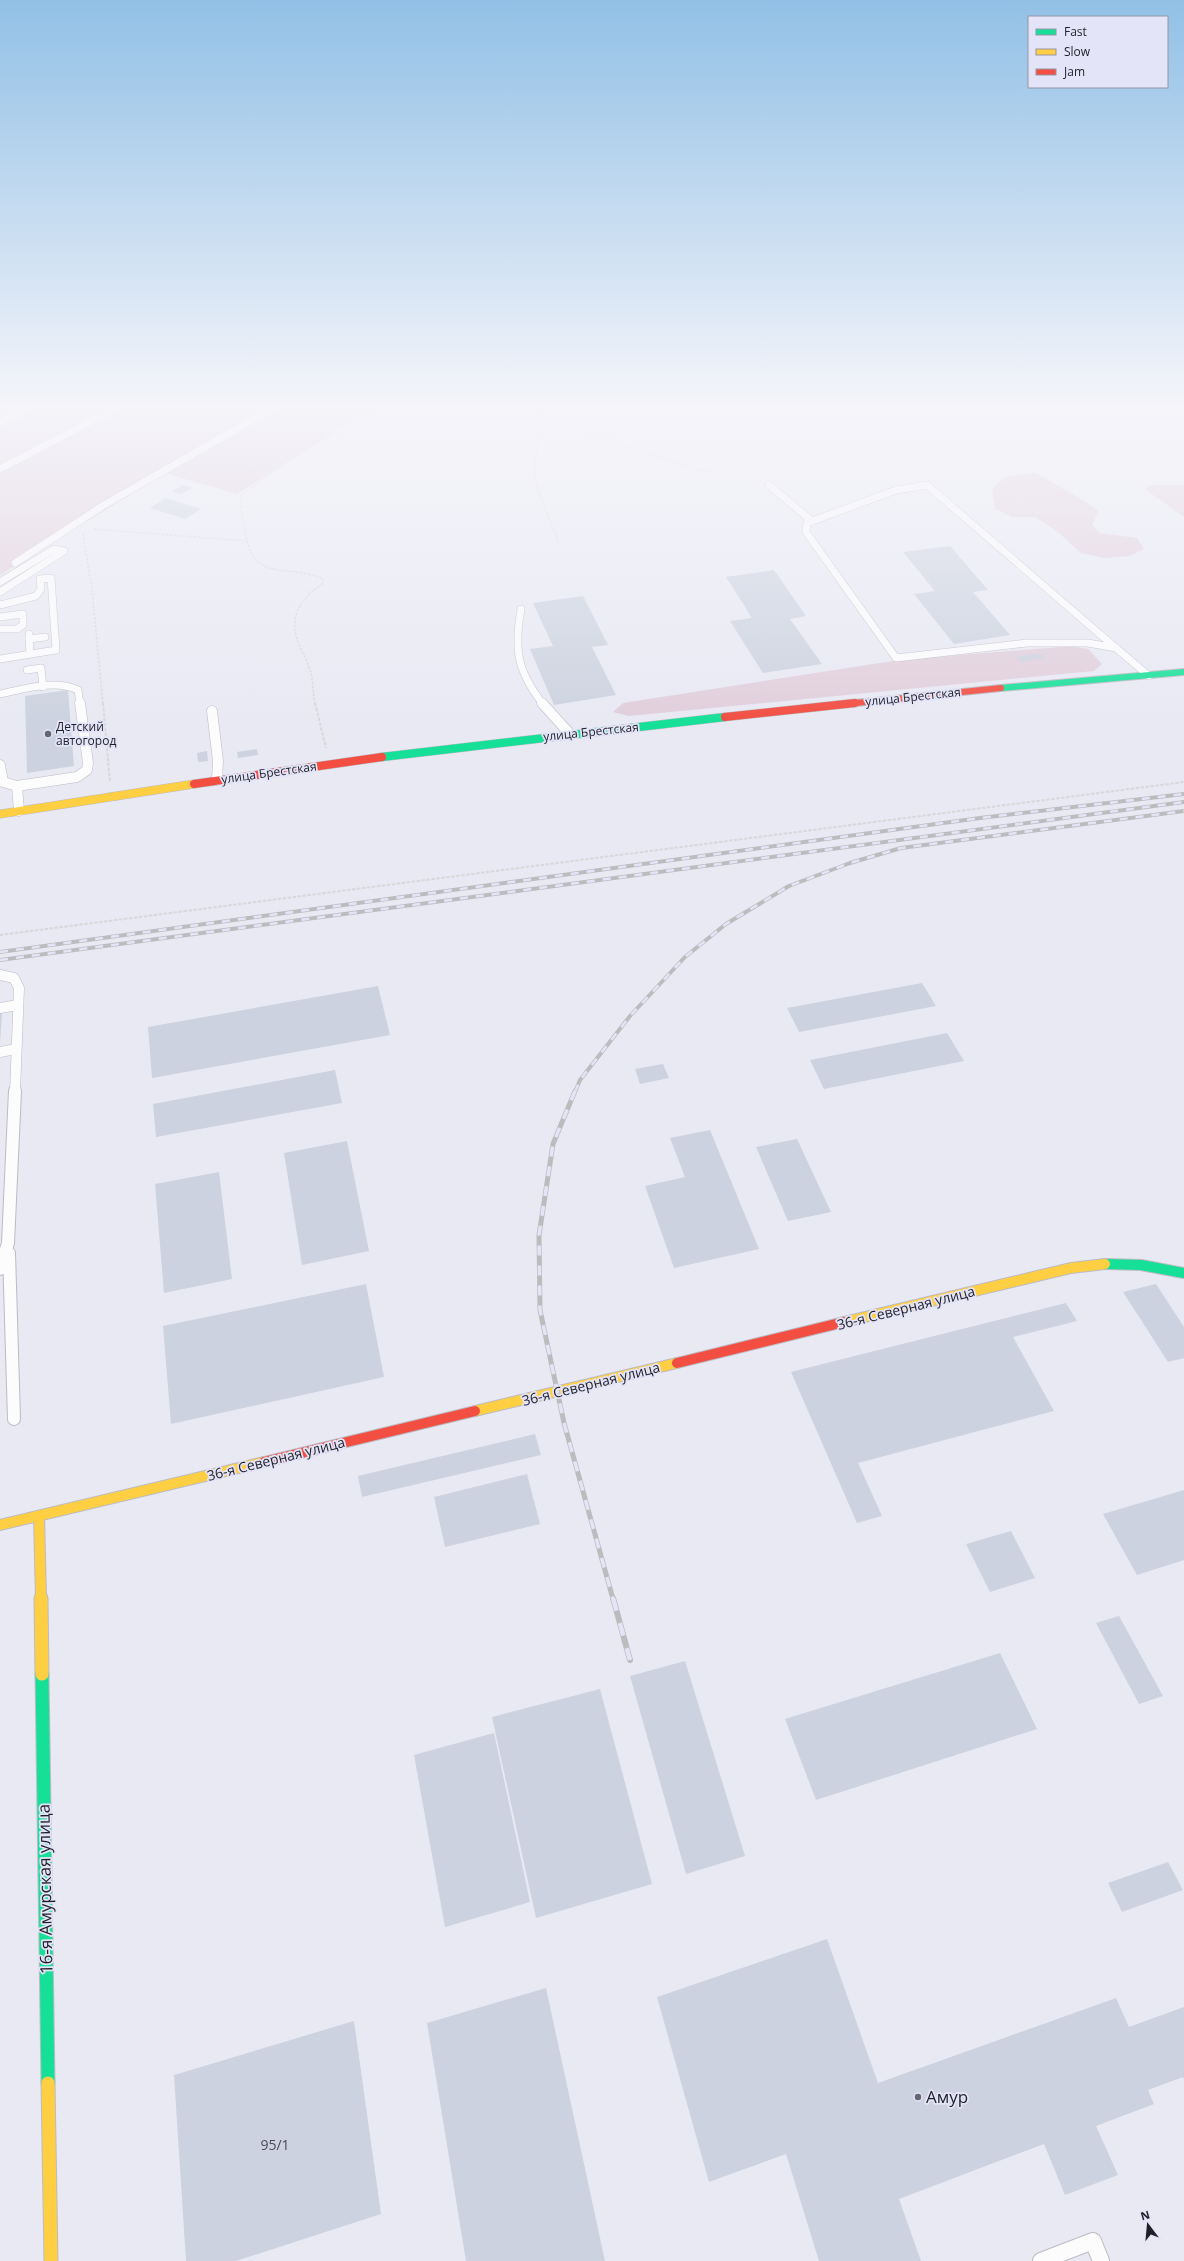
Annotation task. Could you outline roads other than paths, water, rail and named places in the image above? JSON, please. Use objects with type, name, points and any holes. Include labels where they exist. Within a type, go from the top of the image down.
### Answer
[{"type":"street","name":"улица Брестская","points":[[0,814],[217,780],[331,764],[570,734],[979,690],[1184,672]]},
{"type":"street","name":"36-я Северная улица","points":[[0,1525],[1071,1268],[1103,1263],[1133,1263],[1184,1273]]},
{"type":"street","name":"16-я Амурская улица","points":[[39,1516],[51,2261]]},
{"type":"lane","points":[[16,563],[93,513]]},
{"type":"lane","points":[[803,513],[812,520]]},
{"type":"lane","points":[[833,513],[807,523],[806,532],[896,658],[1006,644],[1054,642],[1108,645],[1117,648]]},
{"type":"lane","points":[[959,513],[1149,676]]},
{"type":"lane","points":[[0,582],[54,549],[64,551],[0,592]]},
{"type":"lane","points":[[0,605],[7,602],[36,596],[41,589],[40,579],[51,578],[56,650],[0,659]]},
{"type":"lane","points":[[521,609],[516,644],[520,666],[532,692],[570,734]]},
{"type":"lane","points":[[0,617],[23,614],[23,625],[10,630],[0,629]]},
{"type":"lane","points":[[30,654],[29,636],[45,637]]},
{"type":"lane","points":[[27,670],[41,668],[43,687]]},
{"type":"lane","points":[[0,694],[66,685],[78,690],[88,763],[86,770],[77,777],[17,786],[3,782],[0,765]]},
{"type":"lane","points":[[212,711],[218,761],[217,780]]},
{"type":"lane","points":[[17,786],[19,811]]},
{"type":"lane","points":[[0,975],[14,978],[19,988],[5,1313],[14,1420]]},
{"type":"lane","points":[[0,1008],[18,1005]]},
{"type":"lane","points":[[0,1052],[16,1049]]},
{"type":"lane","points":[[0,1269],[8,1243]]},
{"type":"lane","points":[[1041,2261],[1093,2241],[1101,2261]]},
{"type":"railway","points":[[0,952],[980,818],[1184,794]]},
{"type":"railway","points":[[0,960],[1184,802]]},
{"type":"railway","points":[[575,1092],[580,1080],[630,1016],[685,957],[726,924],[789,886],[850,863],[901,848],[1184,811]]},
{"type":"railway","points":[[575,1091],[553,1144],[539,1235],[540,1310],[564,1423],[613,1599]]},
{"type":"railway","points":[[613,1598],[630,1660]]},
{"type":"place","name":"Детский автогород","points":[[48,734]]},
{"type":"place","name":"Амур","points":[[918,2097]]}]
